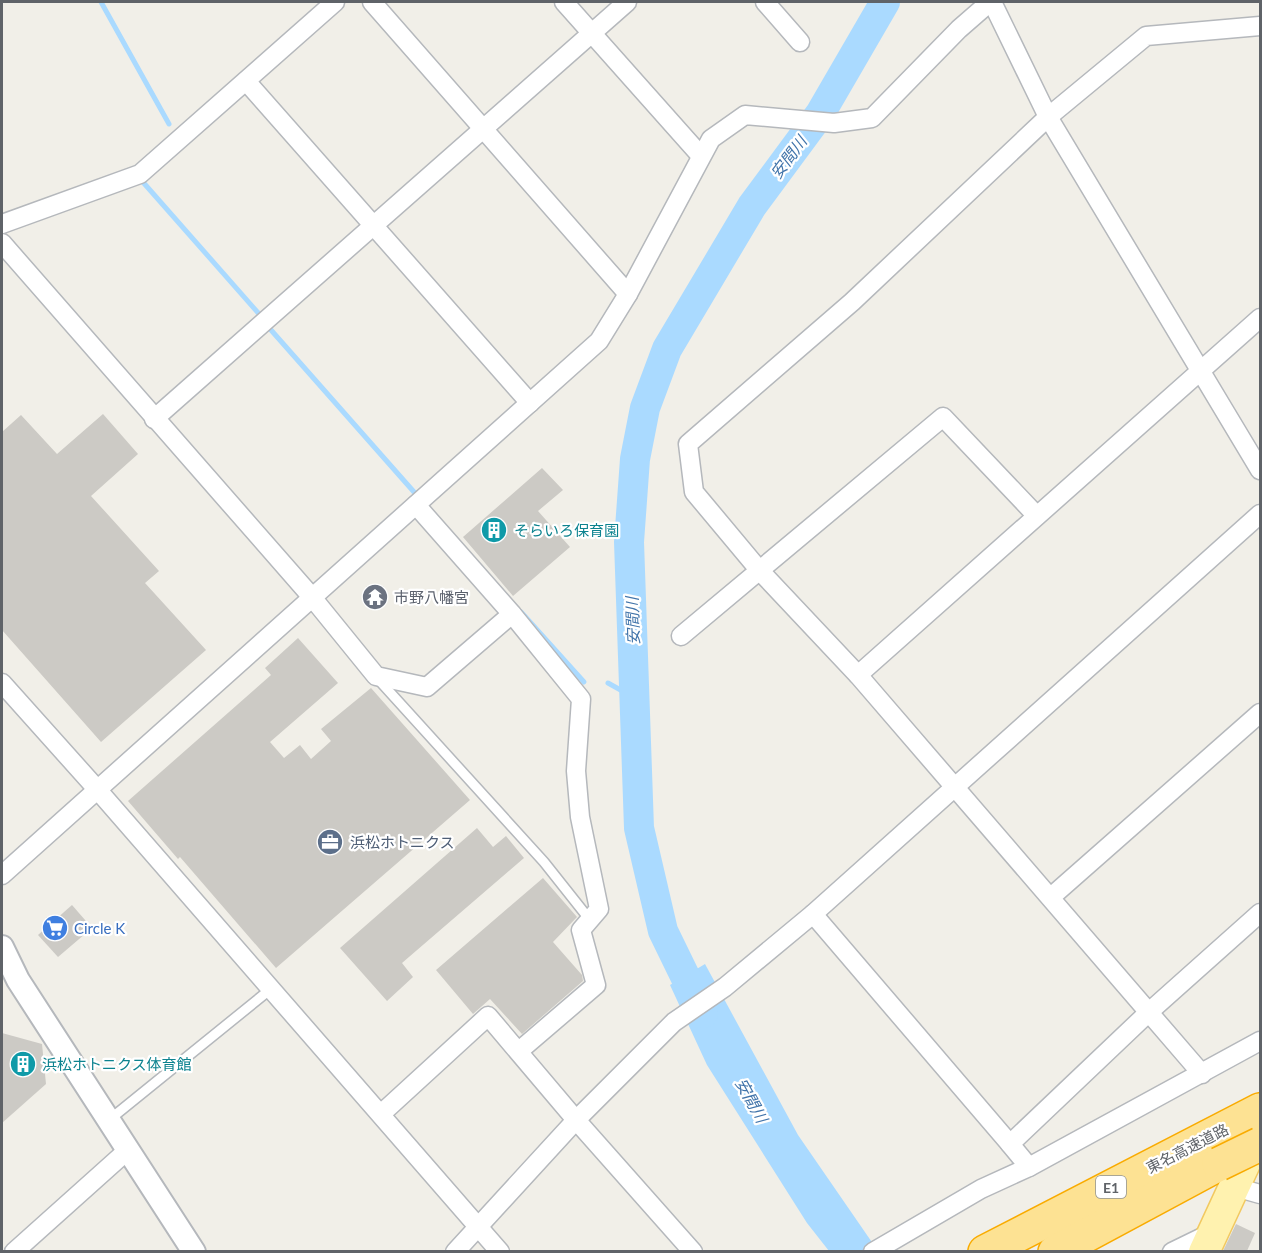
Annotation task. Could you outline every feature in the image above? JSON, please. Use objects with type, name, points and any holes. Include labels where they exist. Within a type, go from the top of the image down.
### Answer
[{"type":"highway","name":"東名高速道路","points":[[1055,1251],[1238,1181],[1255,1126]]},
{"type":"highway","name":"東名高速道路","points":[[984,1251],[1255,1126]]},
{"type":"main road","points":[[1208,1242],[1238,1181]]},
{"type":"street","points":[[2,224],[140,174],[335,2]]},
{"type":"street","points":[[372,2],[628,294]]},
{"type":"street","points":[[564,2],[701,156]]},
{"type":"street","points":[[154,418],[627,2]]},
{"type":"street","points":[[765,2],[800,42]]},
{"type":"street","points":[[2,875],[96,788],[599,341],[628,294],[711,139],[745,115],[834,123],[872,118],[991,2],[1048,117],[1260,470]]},
{"type":"street","points":[[1202,1074],[858,675],[760,571],[694,492],[688,444],[852,302],[1048,117],[1146,36],[1260,26]]},
{"type":"street","points":[[246,81],[530,403]]},
{"type":"street","points":[[2,243],[311,596],[376,676],[427,687],[512,614]]},
{"type":"street","points":[[858,675],[1260,318]]},
{"type":"street","points":[[681,636],[943,417],[1036,515]]},
{"type":"street","points":[[416,505],[512,614],[581,699],[576,771],[580,817],[599,909],[581,930],[596,985],[519,1051]]},
{"type":"street","points":[[455,1251],[576,1120],[677,1019],[725,987],[813,914],[1260,514]]},
{"type":"street","points":[[2,683],[272,988],[500,1251]]},
{"type":"street","points":[[1051,897],[1260,713]]},
{"type":"street","points":[[1010,1144],[1149,1012],[1260,913]]},
{"type":"street","points":[[813,914],[1029,1167]]},
{"type":"street","points":[[2,947],[18,980],[194,1251]]},
{"type":"street","points":[[381,1114],[488,1016],[576,1120],[693,1251]]},
{"type":"street","points":[[888,1247],[981,1190],[1029,1167],[1260,1041]]},
{"type":"street","points":[[14,1251],[129,1149]]},
{"type":"street","points":[[1172,1251],[1208,1242]]},
{"type":"lane","points":[[376,676],[544,862],[590,920]]},
{"type":"lane","points":[[109,1120],[272,988]]},
{"type":"water","points":[[705,964],[798,1135],[878,1251],[829,1251],[807,1223],[707,1065],[670,985]]},
{"type":"building","points":[[103,414],[138,454],[91,496],[159,571],[145,583],[206,650],[101,742],[2,630],[2,432],[21,415],[57,454]]},
{"type":"building","name":"そらいろ保育園","points":[[542,468],[563,490],[538,511],[570,547],[513,596],[463,537]]},
{"type":"building","points":[[298,638],[338,683],[270,742],[284,758],[300,745],[311,759],[331,741],[321,729],[371,688],[470,800],[276,968],[128,801],[271,675],[265,668]]},
{"type":"building","points":[[477,828],[493,847],[506,836],[524,858],[402,963],[413,977],[387,1001],[340,948]]},
{"type":"building","points":[[543,878],[577,917],[553,942],[582,975],[583,981],[522,1034],[490,999],[473,1014],[436,970]]},
{"type":"building","points":[[72,905],[92,928],[58,957],[38,935]]},
{"type":"building","name":"浜松ホトニクス体育館","points":[[2,1033],[42,1044],[46,1084],[2,1123]]},
{"type":"building","points":[[1236,1224],[1255,1233],[1247,1251],[1223,1251]]},
{"type":"waterway","points":[[101,2],[169,124]]},
{"type":"waterway","name":"安間川","points":[[703,1013],[663,931],[639,828],[629,542],[635,459],[645,408],[667,349],[752,206],[820,114],[885,2]]},
{"type":"waterway","points":[[145,178],[142,181],[260,315]]},
{"type":"waterway","points":[[271,330],[414,492]]},
{"type":"waterway","points":[[521,612],[584,682]]},
{"type":"waterway","points":[[608,683],[635,698]]},
{"type":"place","name":"そらいろ保育園","points":[[494,530]]},
{"type":"place","name":"市野八幡宮","points":[[375,597]]},
{"type":"place","name":"浜松ホトニクス","points":[[330,842]]},
{"type":"place","name":"Circle K","points":[[55,928]]},
{"type":"place","name":"浜松ホトニクス体育館","points":[[23,1064]]}]
